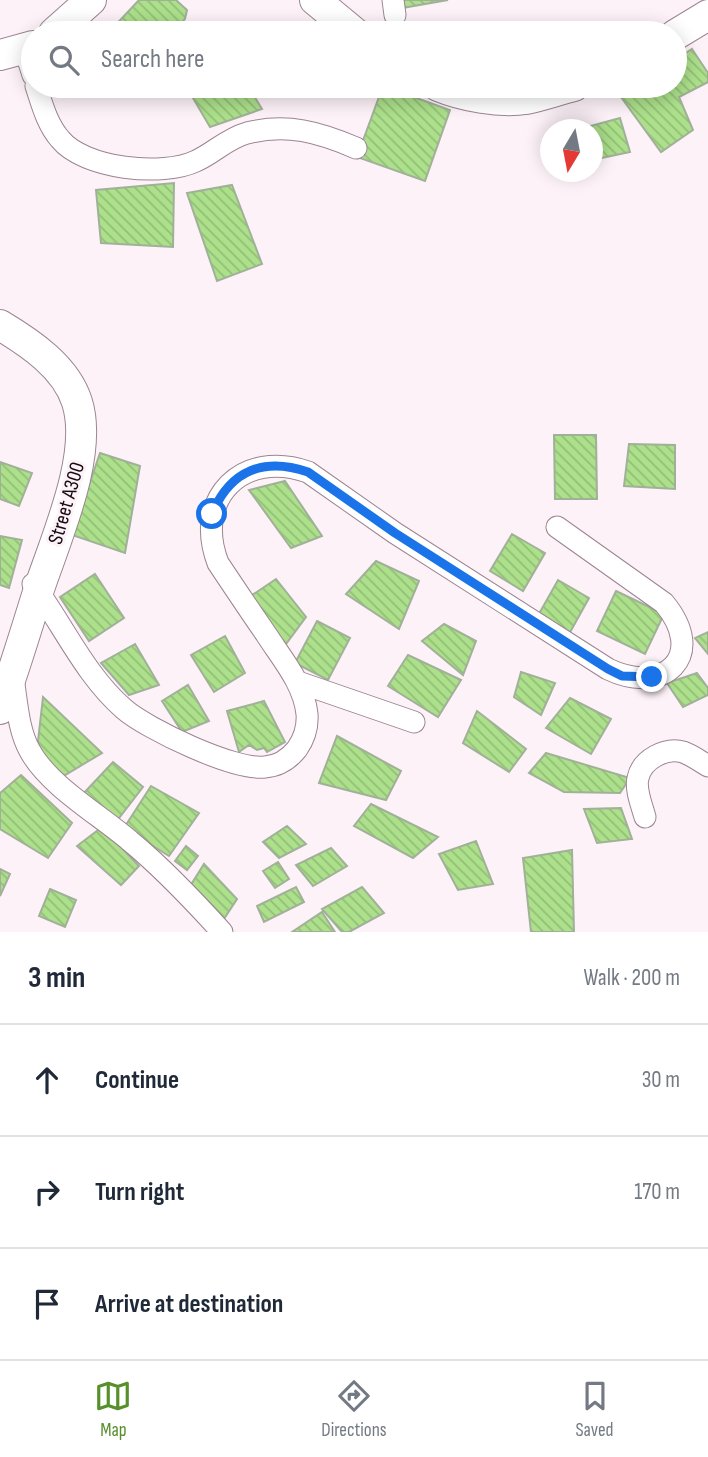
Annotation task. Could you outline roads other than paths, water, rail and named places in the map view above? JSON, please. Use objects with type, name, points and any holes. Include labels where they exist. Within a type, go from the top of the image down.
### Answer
[{"type":"street","points":[[67,21],[91,0]]},
{"type":"street","points":[[315,0],[340,21]]},
{"type":"street","points":[[687,28],[708,15]]},
{"type":"street","points":[[40,98],[46,117],[61,140],[73,151],[104,163],[150,168],[177,167],[197,161],[224,143],[247,133],[289,129],[323,134],[356,148]]},
{"type":"street","points":[[509,98],[528,98]]},
{"type":"street","name":"Street A300","points":[[0,324],[26,341],[69,383],[77,400],[83,429],[80,457],[73,481],[6,664],[0,709]]},
{"type":"street","name":"Street A300","points":[[0,344],[19,356],[49,390],[59,407],[66,436],[60,479],[34,585]]},
{"type":"street","points":[[34,585],[105,692],[125,710],[164,736],[237,763],[259,767],[280,763],[292,755],[301,743],[307,716],[298,682],[218,563],[212,548],[212,514],[229,485],[258,467],[275,464],[308,472],[395,533],[608,669],[622,676],[638,677],[662,674],[674,668],[683,649],[682,636],[676,618],[664,603],[557,527]]},
{"type":"street","points":[[6,664],[23,738],[47,774],[175,880],[222,932]]},
{"type":"street","points":[[298,682],[414,722]]},
{"type":"street","points":[[645,817],[638,779],[644,766],[653,757],[668,751],[683,752],[708,766]]}]
